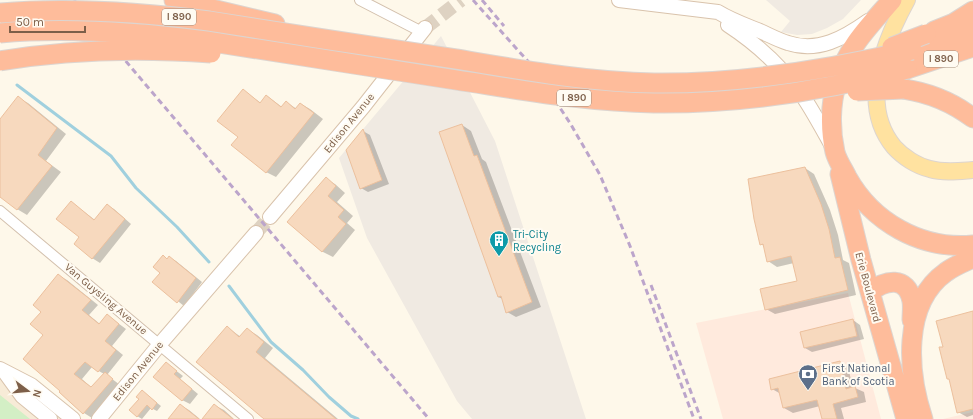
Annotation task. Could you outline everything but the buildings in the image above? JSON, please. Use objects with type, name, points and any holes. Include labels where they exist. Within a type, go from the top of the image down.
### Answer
[{"type":"highway","points":[[174,0],[356,44]]},
{"type":"highway","points":[[892,0],[858,40],[841,69],[836,83],[833,106],[833,136],[836,153],[852,185],[863,200],[875,213],[888,223],[904,233],[937,244],[954,246],[973,245]]},
{"type":"highway","name":"I 890","points":[[0,13],[98,10],[154,14],[209,21],[551,74],[620,82],[661,83],[761,78],[824,69],[912,50],[973,29]]},
{"type":"highway","points":[[824,69],[895,46],[926,34],[954,23],[973,11]]},
{"type":"highway","name":"I 890","points":[[0,33],[66,30],[146,34],[206,41],[548,94],[618,102],[654,103],[756,98],[798,93],[908,70],[973,47]]},
{"type":"highway","points":[[0,61],[67,52],[151,50],[352,64]]},
{"type":"highway","points":[[798,93],[904,89],[927,94],[951,103],[973,118]]},
{"type":"highway","name":"Erie Boulevard","points":[[836,153],[847,204],[870,292],[906,419]]},
{"type":"highway","points":[[912,338],[915,319],[921,301],[932,285],[945,273],[961,263],[973,258]]},
{"type":"highway","points":[[870,292],[884,283],[894,281],[903,285],[908,290],[912,300],[912,377],[923,419]]},
{"type":"main road","points":[[907,0],[894,26],[880,71],[876,101],[882,128],[896,149],[906,158],[917,164],[941,171],[973,170]]},
{"type":"street","points":[[360,0],[424,30]]},
{"type":"street","points":[[619,0],[718,12],[730,20],[788,43],[809,47],[836,41],[849,34],[874,16],[892,0]]},
{"type":"street","points":[[651,4],[704,16],[728,25],[748,39],[772,61],[795,86],[812,111],[836,153]]},
{"type":"street","name":"Edison Avenue","points":[[270,217],[364,106],[424,30]]},
{"type":"street","name":"Van Guysling Avenue","points":[[0,211],[248,419]]},
{"type":"street","name":"Edison Avenue","points":[[99,419],[160,344],[256,233]]},
{"type":"street","points":[[2,370],[22,396],[50,419]]},
{"type":"street","points":[[2,370],[31,385],[73,419]]},
{"type":"shaded area","points":[[766,0],[861,0],[843,19],[827,28],[812,34],[797,35],[781,32],[790,21]]},
{"type":"shaded area","name":"Tri-City Recycling","points":[[441,36],[495,141],[586,419],[472,419],[457,401],[367,238],[339,158]]},
{"type":"shaded area","points":[[848,293],[881,419],[723,419],[696,323]]},
{"type":"shaded area","points":[[0,368],[67,419],[0,419]]},
{"type":"shaded area","points":[[973,412],[973,419],[943,419]]},
{"type":"green space","points":[[0,395],[30,419],[0,419]]},
{"type":"waterway","points":[[17,85],[111,156],[136,188],[177,227],[209,262]]},
{"type":"waterway","points":[[229,286],[271,342],[303,370],[329,397],[351,416],[358,419]]},
{"type":"tunnel","points":[[425,28],[461,0]]},
{"type":"tunnel","points":[[256,233],[270,217]]},
{"type":"railway","points":[[74,0],[429,419]]},
{"type":"railway","points":[[473,0],[533,67],[570,123],[600,175],[630,246],[694,419]]},
{"type":"railway","points":[[482,0],[504,26]]},
{"type":"railway","points":[[651,285],[701,419]]},
{"type":"place","name":"Tri-City Recycling","points":[[499,257]]},
{"type":"place","name":"First National Bank of Scotia","points":[[808,391]]}]
